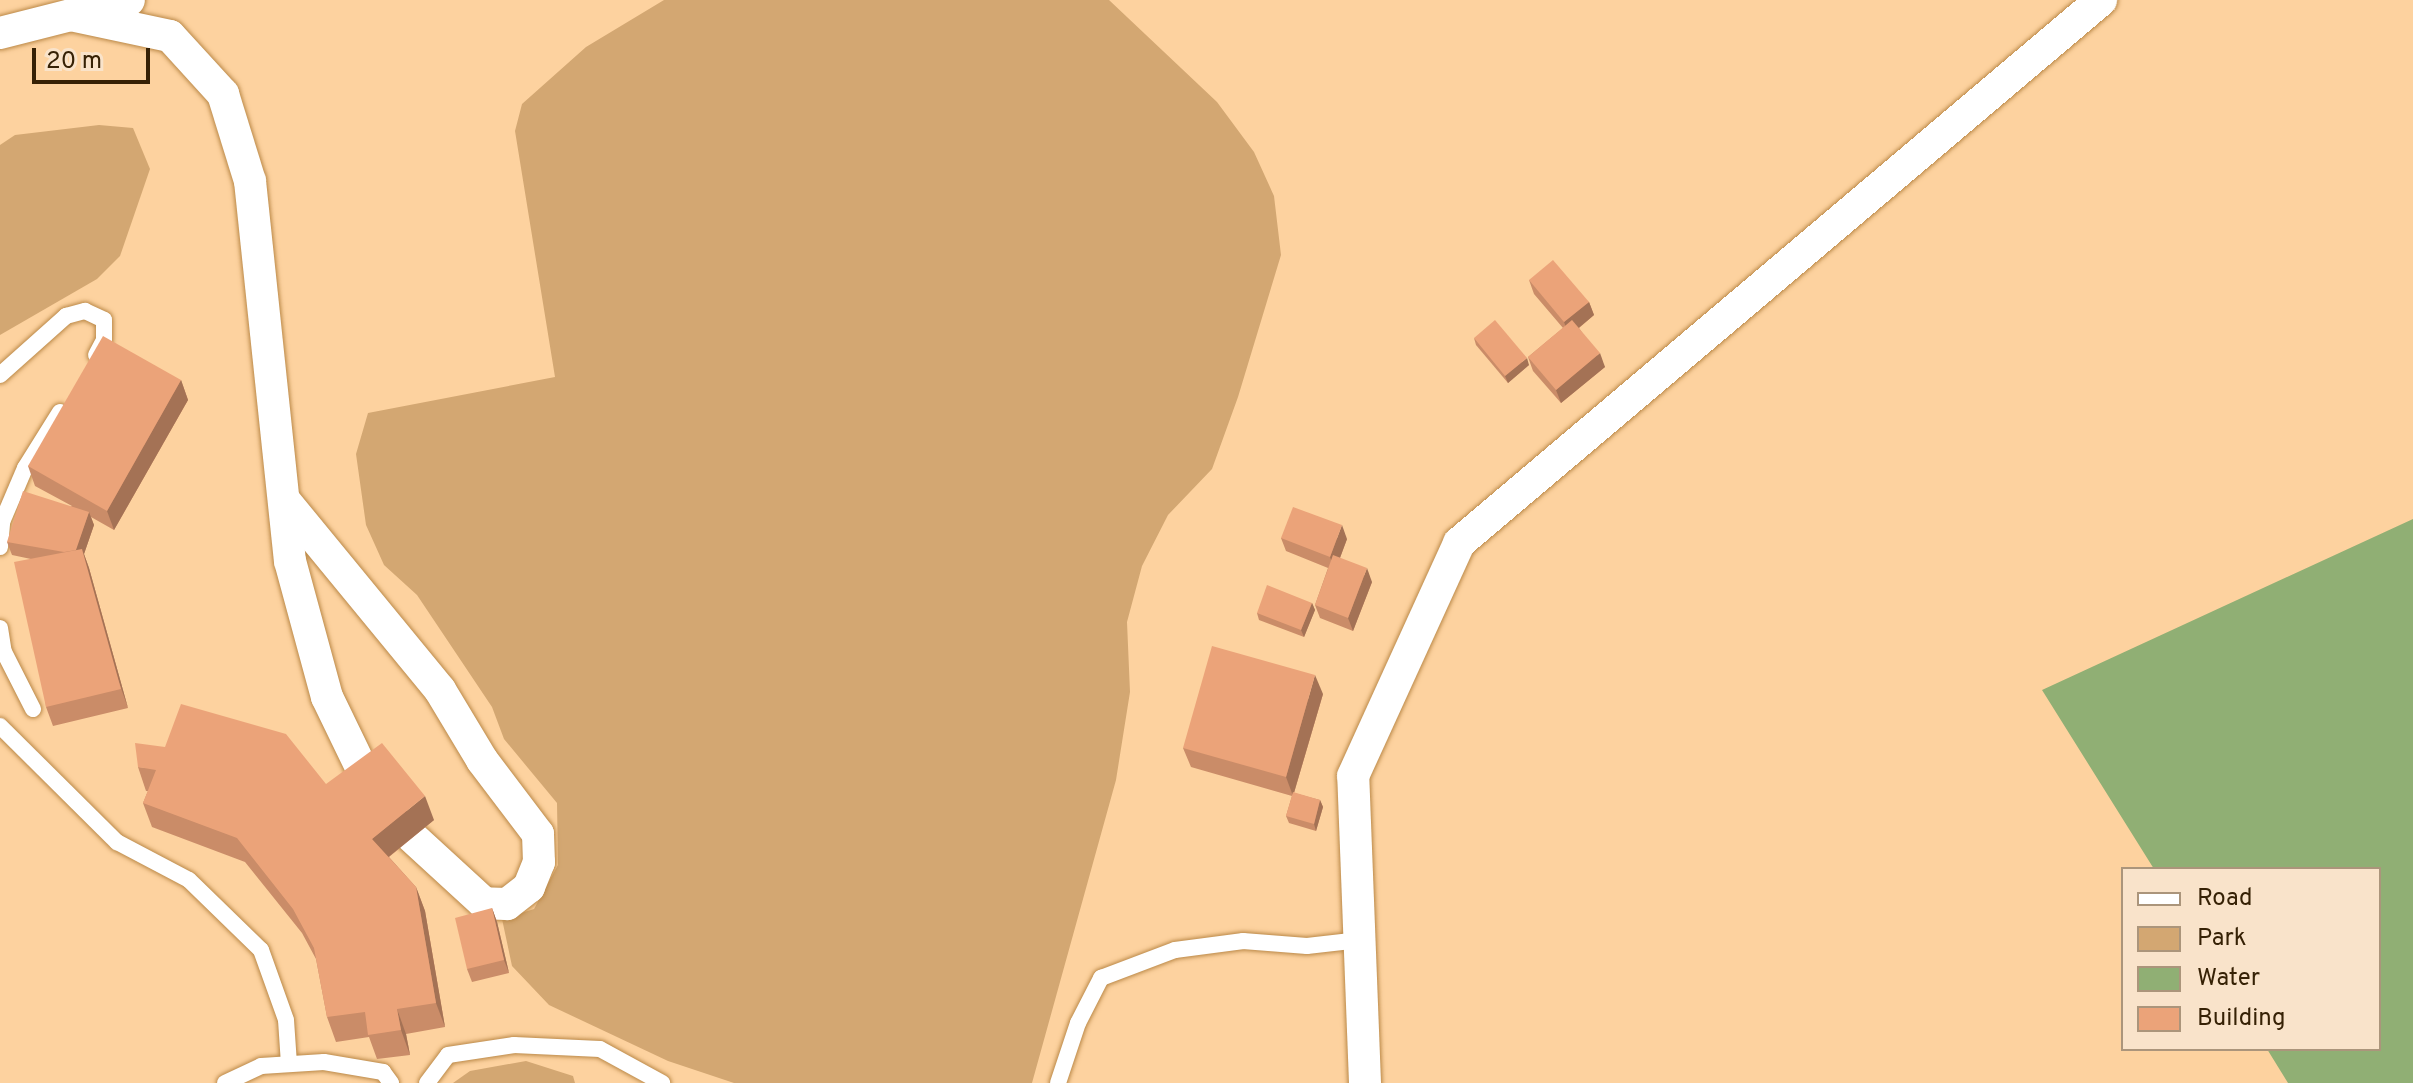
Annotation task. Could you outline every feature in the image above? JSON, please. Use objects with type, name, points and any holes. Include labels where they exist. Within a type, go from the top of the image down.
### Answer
[{"type":"street","points":[[0,33],[129,0]]},
{"type":"street","points":[[1365,1083],[1353,776],[1459,543],[2101,0]]},
{"type":"street","points":[[71,15],[170,36],[223,94],[250,181],[290,561],[327,697],[369,784]]},
{"type":"street","points":[[284,500],[440,690],[482,760],[538,834],[539,862],[529,887],[507,904],[484,903],[412,837]]},
{"type":"lane","points":[[0,375],[66,316],[85,311],[104,320],[104,340],[88,368]]},
{"type":"lane","points":[[0,547],[2,522],[25,468],[72,393]]},
{"type":"lane","points":[[0,628],[4,652],[33,709]]},
{"type":"lane","points":[[0,726],[117,842],[189,880],[261,950],[286,1020],[289,1064]]},
{"type":"lane","points":[[1058,1083],[1078,1023],[1101,978],[1175,950],[1243,941],[1307,946],[1360,940]]},
{"type":"lane","points":[[427,1083],[448,1055],[514,1045],[600,1049],[662,1083]]},
{"type":"lane","points":[[225,1083],[261,1066],[324,1062],[383,1072],[391,1083]]},
{"type":"green space","points":[[664,0],[1109,0],[1217,102],[1254,152],[1274,196],[1281,255],[1238,397],[1212,469],[1168,515],[1142,566],[1127,622],[1130,692],[1116,780],[1032,1083],[734,1083],[668,1061],[549,1005],[512,966],[502,919],[534,909],[558,865],[557,803],[504,739],[492,707],[417,595],[384,565],[366,525],[356,454],[368,413],[555,377],[515,131],[522,104],[586,47]]},
{"type":"green space","points":[[99,125],[133,128],[150,169],[120,256],[97,279],[0,335],[0,145],[15,135]]},
{"type":"green space","points":[[526,1061],[573,1076],[575,1083],[453,1083],[470,1071]]},
{"type":"water","points":[[2413,519],[2413,1083],[2288,1083],[2268,1051],[2381,1051],[2381,867],[2153,867],[2042,690]]},
{"type":"building","points":[[1553,260],[1589,302],[1564,322],[1529,280]]},
{"type":"building","points":[[1495,320],[1527,358],[1505,376],[1474,338]]},
{"type":"building","points":[[1572,320],[1600,353],[1556,390],[1528,357]]},
{"type":"building","points":[[103,336],[181,380],[107,511],[28,466]]},
{"type":"building","points":[[23,491],[89,512],[76,550],[64,552],[7,542]]},
{"type":"building","points":[[1293,507],[1342,525],[1330,557],[1281,538]]},
{"type":"building","points":[[82,549],[121,689],[46,707],[14,562]]},
{"type":"building","points":[[1333,555],[1367,568],[1348,618],[1315,605]]},
{"type":"building","points":[[1267,585],[1312,603],[1301,630],[1257,613]]},
{"type":"building","points":[[1212,646],[1315,675],[1286,777],[1183,748]]},
{"type":"building","points":[[181,704],[286,734],[326,784],[382,743],[425,796],[372,839],[416,887],[436,1003],[397,1009],[401,1030],[368,1035],[365,1012],[327,1017],[314,948],[293,909],[237,838],[143,803],[156,770],[138,767],[135,743],[165,747]]},
{"type":"building","points":[[1293,792],[1320,800],[1314,824],[1286,816]]},
{"type":"building","points":[[492,908],[504,960],[467,969],[455,918]]}]
